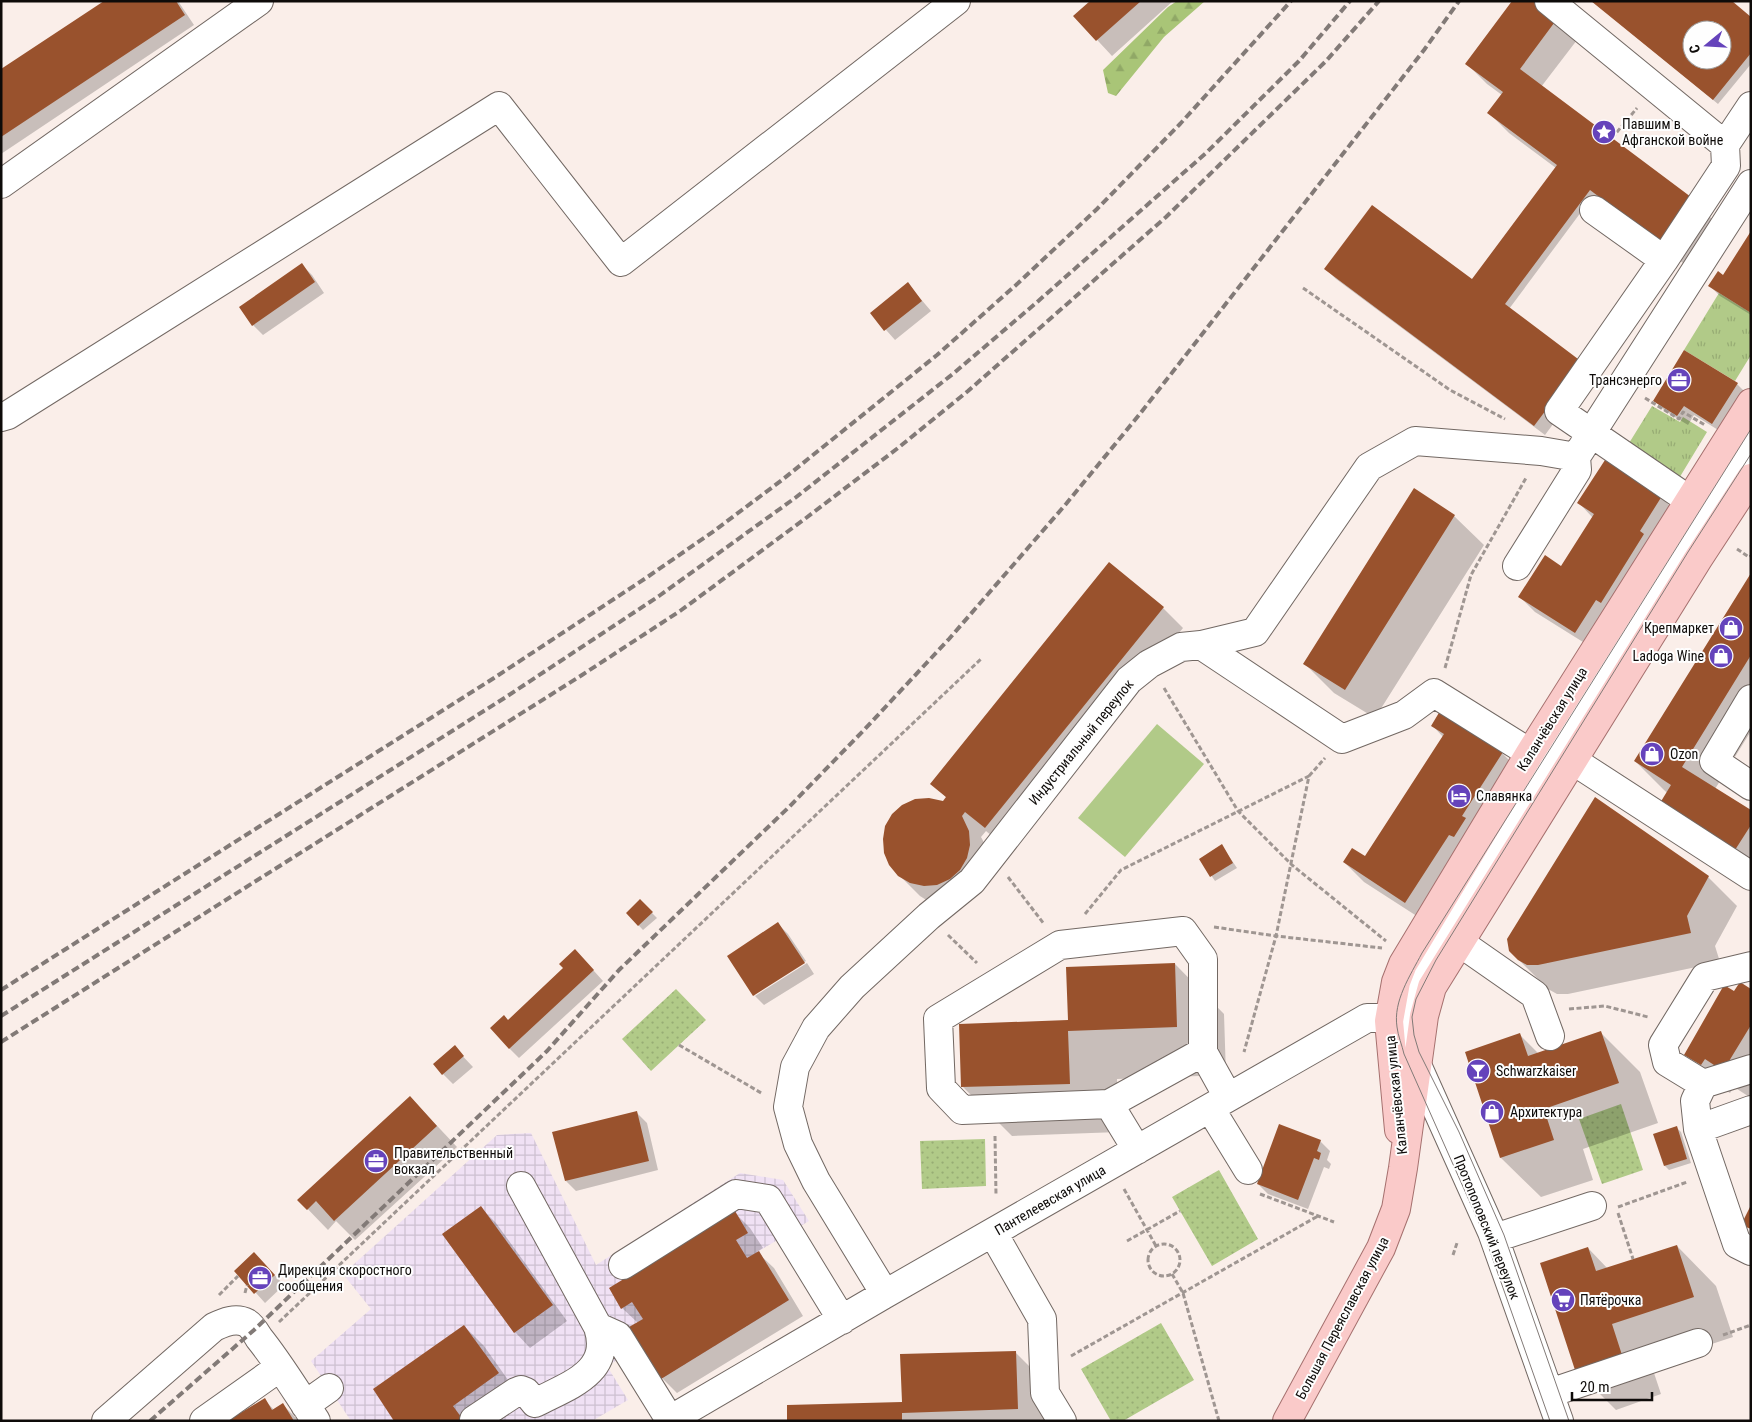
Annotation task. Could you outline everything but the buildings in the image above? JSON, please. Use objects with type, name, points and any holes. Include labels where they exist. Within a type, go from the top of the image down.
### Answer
[{"type":"main road","name":"Каланчёвская улица","points":[[1404,1168],[1395,1101],[1396,982],[1403,964],[1530,753],[1751,403]]},
{"type":"main road","name":"Каланчёвская улица","points":[[1417,1065],[1424,1016],[1432,987],[1572,760],[1751,478]]},
{"type":"main road","name":"Большая Переяславская улица","points":[[1287,1421],[1381,1248],[1396,1209],[1404,1168],[1417,1065]]},
{"type":"street","points":[[1,184],[259,1]]},
{"type":"street","points":[[1,417],[8,415],[499,106],[621,262],[956,1]]},
{"type":"street","points":[[1549,1],[1725,145]]},
{"type":"street","points":[[1689,500],[1559,411],[1664,260],[1726,166],[1725,145],[1751,106]]},
{"type":"street","points":[[1517,566],[1576,470],[1576,457],[1751,184]]},
{"type":"street","points":[[1594,210],[1664,260]]},
{"type":"street","points":[[1417,1065],[1396,1031],[1404,1025],[1409,996],[1429,956],[1751,440]]},
{"type":"street","name":"Индустриальный переулок","points":[[885,1294],[816,1181],[798,1144],[788,1107],[795,1067],[816,1028],[852,987],[929,916],[972,880],[1129,680],[1149,664],[1180,647],[1255,632],[1369,467],[1415,441],[1542,452],[1576,457]]},
{"type":"street","points":[[1201,644],[1342,739],[1404,715],[1434,693],[1530,753]]},
{"type":"street","points":[[1751,700],[1714,761],[1751,786]]},
{"type":"street","points":[[1572,760],[1747,866]]},
{"type":"street","points":[[1203,1052],[1109,1104],[962,1110],[940,1088],[938,1019],[1060,945],[1182,931],[1203,959],[1203,1052],[1219,1103],[1248,1170]]},
{"type":"street","points":[[1459,942],[1535,994],[1550,1036]]},
{"type":"street","points":[[1703,1084],[1667,1062],[1663,1044],[1705,977],[1751,966]]},
{"type":"street","name":"Пантелеевская улица","points":[[680,1418],[885,1294],[1367,1018],[1378,1018],[1396,1031]]},
{"type":"street","name":"Протопоповский переулок","points":[[1417,1065],[1495,1238],[1559,1421]]},
{"type":"street","points":[[1751,1069],[1703,1084],[1695,1101],[1698,1129],[1737,1244],[1751,1250]]},
{"type":"street","points":[[1109,1104],[1137,1150]]},
{"type":"street","points":[[1698,1129],[1751,1110]]},
{"type":"street","points":[[474,1420],[521,1390],[526,1392],[540,1412],[591,1371],[598,1361],[602,1350],[602,1338],[598,1327],[521,1186]]},
{"type":"street","points":[[623,1265],[736,1194],[768,1199],[842,1320]]},
{"type":"street","points":[[1495,1238],[1592,1206]]},
{"type":"street","points":[[992,1232],[1042,1319],[1045,1393],[1062,1421]]},
{"type":"street","points":[[106,1421],[214,1328],[225,1322],[237,1320],[248,1324],[271,1354],[310,1413],[329,1388]]},
{"type":"street","points":[[598,1327],[618,1336],[680,1418]]},
{"type":"street","points":[[1550,1393],[1698,1343]]},
{"type":"street","points":[[204,1421],[271,1354]]},
{"type":"path","points":[[1612,138],[1654,87]]},
{"type":"path","points":[[1303,288],[1450,390],[1511,423]]},
{"type":"path","points":[[1623,384],[1679,419],[1684,412],[1707,426]]},
{"type":"path","points":[[1444,669],[1471,575],[1542,452]]},
{"type":"path","points":[[1736,548],[1749,557],[1751,556]]},
{"type":"path","points":[[271,1354],[981,659]]},
{"type":"path","points":[[1149,664],[1238,811],[1292,865],[1389,944]]},
{"type":"path","points":[[991,855],[1060,945],[1121,870],[1309,776],[1276,936],[1244,1052]]},
{"type":"path","points":[[929,916],[998,983]]},
{"type":"path","points":[[1182,931],[1210,926],[1387,949]]},
{"type":"path","points":[[1541,1011],[1605,1006],[1676,1024]]},
{"type":"path","points":[[679,1045],[765,1096]]},
{"type":"path","points":[[994,1108],[996,1195]]},
{"type":"path","points":[[1633,1259],[1616,1208],[1714,1172]]},
{"type":"path","points":[[1123,1188],[1156,1246]]},
{"type":"path","points":[[1127,1242],[1180,1211]]},
{"type":"path","points":[[1044,1372],[1318,1216]]},
{"type":"path","points":[[1452,1255],[1457,1243]]},
{"type":"path","points":[[1170,1245],[1180,1255],[1180,1262],[1172,1274],[1158,1275],[1148,1264],[1151,1250],[1156,1246],[1170,1245]]},
{"type":"path","points":[[1172,1274],[1182,1293],[1219,1421]]},
{"type":"shaded area","points":[[531,1133],[596,1265],[740,1173],[783,1180],[809,1221],[759,1251],[789,1300],[661,1379],[641,1346],[607,1366],[628,1400],[592,1421],[351,1421],[311,1361],[371,1309],[343,1274],[497,1135]]},
{"type":"green space","points":[[1177,1],[1205,1],[1164,37],[1116,96],[1108,93],[1103,70],[1168,7]]},
{"type":"green space","points":[[1719,293],[1751,313],[1751,355],[1735,381],[1684,350]]},
{"type":"green space","points":[[1652,406],[1680,422],[1683,417],[1707,432],[1678,480],[1626,448]]},
{"type":"green space","points":[[1157,724],[1204,764],[1125,857],[1078,818]]},
{"type":"green space","points":[[676,989],[706,1020],[651,1071],[622,1039]]},
{"type":"green space","points":[[1621,1104],[1643,1170],[1602,1184],[1579,1119]]},
{"type":"green space","points":[[985,1139],[986,1186],[922,1189],[920,1141]]},
{"type":"green space","points":[[1219,1170],[1258,1239],[1212,1266],[1172,1197]]},
{"type":"green space","points":[[1161,1323],[1194,1380],[1123,1421],[1111,1421],[1081,1369]]},
{"type":"tram line","points":[[1550,1421],[1484,1234],[1404,1054],[1398,1034],[1396,1017],[1400,998],[1422,953],[1751,429]]},
{"type":"tram line","points":[[1569,1421],[1504,1235],[1459,1132],[1419,1052],[1414,1035],[1412,1017],[1416,999],[1436,960],[1688,552],[1751,454]]},
{"type":"railway","points":[[1,990],[494,678],[646,578],[714,531],[782,480],[937,355],[1016,285],[1097,209],[1180,124],[1291,1]]},
{"type":"railway","points":[[1,1016],[506,697],[659,596],[795,498],[954,373],[1206,153],[1299,61],[1350,1]]},
{"type":"railway","points":[[1,1042],[582,675],[680,611],[806,518],[898,448],[968,391],[1166,217],[1326,61],[1379,1]]},
{"type":"railway","points":[[150,1421],[254,1330],[547,1051],[619,970],[789,807],[949,639],[1066,504],[1139,415],[1424,50],[1459,1]]},
{"type":"place","name":"Павшим в Афганской войне","points":[[1604,132]]},
{"type":"place","name":"Трансэнерго","points":[[1679,380]]},
{"type":"place","name":"Крепмаркет","points":[[1731,628]]},
{"type":"place","name":"Ladoga Wine","points":[[1721,656]]},
{"type":"place","name":"Ozon","points":[[1652,754]]},
{"type":"place","name":"Славянка","points":[[1459,796]]},
{"type":"place","name":"Schwarzkaiser","points":[[1478,1071]]},
{"type":"place","name":"Архитектура","points":[[1492,1112]]},
{"type":"place","name":"Правительственный вокзал","points":[[376,1161]]},
{"type":"place","name":"Дирекция скоростного сообщения","points":[[260,1278]]},
{"type":"place","name":"Пятёрочка","points":[[1563,1300]]}]
